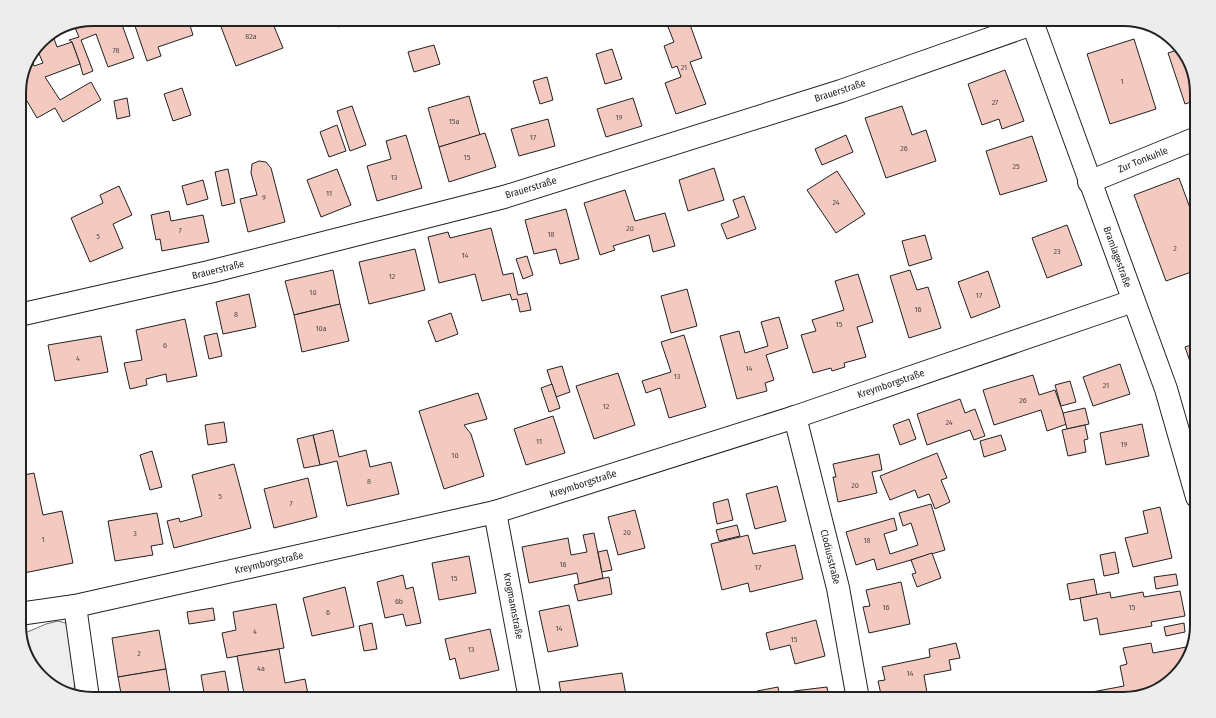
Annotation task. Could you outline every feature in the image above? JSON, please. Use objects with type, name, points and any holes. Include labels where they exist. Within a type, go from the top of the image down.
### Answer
[{"type":"street","name":"Brauerstraße","points":[[26,313],[209,272],[504,197],[841,91],[1017,26]]},
{"type":"street","name":"Bramlagestraße","points":[[1033,26],[1166,389],[1190,471]]},
{"type":"street","name":"Zur Tonkuhle","points":[[1089,182],[1190,141]]},
{"type":"street","name":"Kreymborgstraße","points":[[26,613],[75,606],[495,512],[795,417],[1133,302]]},
{"type":"street","name":"Clodiusstraße","points":[[795,417],[838,588],[857,692]]},
{"type":"street","name":"Krogmannstraße","points":[[495,512],[529,692]]},
{"type":"street","points":[[75,606],[87,691]]},
{"type":"shaded area","points":[[58,621],[69,624],[75,682],[74,690],[59,683],[49,675],[37,662],[33,655],[26,632],[46,624]]},
{"type":"building","points":[[123,26],[134,58],[108,67],[96,34],[81,40],[93,71],[83,75],[72,42],[69,40],[79,37],[75,29],[80,27]]},
{"type":"building","points":[[135,26],[190,26],[193,35],[158,47],[161,56],[147,61]]},
{"type":"building","points":[[221,26],[274,26],[283,48],[236,66]]},
{"type":"building","points":[[691,26],[702,58],[690,62],[706,104],[676,114],[665,83],[681,77],[677,66],[672,68],[664,46],[674,42],[668,27]]},
{"type":"building","points":[[54,39],[57,47],[72,42],[80,64],[45,77],[60,100],[91,82],[101,100],[63,122],[55,108],[37,118],[26,99],[26,88],[28,75],[33,63],[34,66],[43,63],[39,54]]},
{"type":"building","points":[[1134,39],[1156,109],[1110,124],[1087,54]]},
{"type":"building","points":[[434,45],[440,64],[414,72],[408,52]]},
{"type":"building","points":[[612,49],[622,79],[605,84],[596,54]]},
{"type":"building","points":[[1175,51],[1185,67],[1190,88],[1190,102],[1185,104],[1168,53]]},
{"type":"building","points":[[1005,70],[1024,121],[1002,129],[999,119],[982,125],[968,84]]},
{"type":"building","points":[[547,77],[553,100],[540,104],[533,81]]},
{"type":"building","points":[[182,88],[191,115],[173,121],[164,94]]},
{"type":"building","points":[[469,96],[480,135],[439,147],[428,108]]},
{"type":"building","points":[[127,98],[130,116],[117,119],[114,101]]},
{"type":"building","points":[[633,98],[642,126],[606,137],[597,109]]},
{"type":"building","points":[[352,106],[366,145],[350,151],[337,111]]},
{"type":"building","points":[[902,106],[912,135],[926,130],[936,161],[886,178],[865,118]]},
{"type":"building","points":[[548,119],[555,146],[519,156],[511,129]]},
{"type":"building","points":[[337,125],[346,151],[329,157],[320,132]]},
{"type":"building","points":[[485,133],[496,167],[449,182],[439,147]]},
{"type":"building","points":[[406,135],[422,188],[377,201],[367,166],[391,159],[386,141]]},
{"type":"building","points":[[846,135],[853,152],[822,165],[815,149]]},
{"type":"building","points":[[1032,136],[1047,181],[1000,195],[986,151]]},
{"type":"building","points":[[259,161],[266,162],[271,168],[285,222],[248,232],[240,199],[257,195],[251,173],[252,164]]},
{"type":"building","points":[[714,168],[724,200],[688,211],[679,180]]},
{"type":"building","points":[[228,169],[235,203],[222,206],[215,172]]},
{"type":"building","points":[[337,169],[351,205],[321,217],[307,180]]},
{"type":"building","points":[[837,171],[865,214],[836,233],[807,190]]},
{"type":"building","points":[[1179,178],[1190,208],[1190,272],[1166,281],[1134,195]]},
{"type":"building","points":[[203,180],[208,199],[187,205],[182,186]]},
{"type":"building","points":[[119,186],[132,215],[113,224],[123,248],[90,262],[71,218],[103,203],[100,195]]},
{"type":"building","points":[[625,190],[635,221],[665,213],[675,246],[653,252],[649,235],[613,246],[615,250],[600,255],[584,203]]},
{"type":"building","points":[[744,196],[756,229],[727,239],[721,224],[739,217],[733,200]]},
{"type":"building","points":[[566,209],[579,259],[560,264],[556,249],[534,254],[525,220]]},
{"type":"building","points":[[169,211],[171,221],[203,215],[209,242],[162,251],[160,239],[156,240],[151,215]]},
{"type":"building","points":[[1067,225],[1082,265],[1047,278],[1032,238]]},
{"type":"building","points":[[491,228],[503,275],[513,273],[518,295],[527,293],[531,310],[520,312],[517,299],[512,300],[510,294],[482,301],[475,274],[439,283],[428,237],[448,232],[450,238]]},
{"type":"building","points":[[925,235],[932,259],[909,266],[902,241]]},
{"type":"building","points":[[415,249],[425,290],[369,304],[359,262]]},
{"type":"building","points":[[527,256],[533,275],[523,279],[516,259]]},
{"type":"building","points":[[333,270],[340,304],[294,315],[285,281]]},
{"type":"building","points":[[910,270],[917,290],[928,287],[941,328],[909,338],[890,276]]},
{"type":"building","points":[[988,271],[1000,307],[971,318],[958,282]]},
{"type":"building","points":[[858,274],[873,322],[857,327],[866,357],[844,363],[845,367],[832,371],[831,368],[813,373],[801,335],[816,331],[812,320],[844,310],[835,281]]},
{"type":"building","points":[[687,289],[697,326],[671,333],[661,296]]},
{"type":"building","points":[[249,294],[256,327],[223,334],[216,302]]},
{"type":"building","points":[[340,304],[349,341],[302,352],[294,315]]},
{"type":"building","points":[[451,313],[458,334],[436,342],[428,321]]},
{"type":"building","points":[[779,317],[788,348],[766,355],[774,380],[765,383],[767,391],[737,399],[720,336],[739,331],[745,353],[768,346],[761,322]]},
{"type":"building","points":[[185,319],[197,376],[167,382],[166,374],[146,379],[147,385],[130,389],[124,363],[142,360],[136,330]]},
{"type":"building","points":[[217,333],[222,356],[209,359],[204,336]]},
{"type":"building","points":[[684,335],[706,407],[669,418],[660,388],[646,393],[642,381],[671,372],[661,342]]},
{"type":"building","points":[[101,336],[108,372],[55,381],[48,345]]},
{"type":"building","points":[[1190,345],[1190,362],[1185,347]]},
{"type":"building","points":[[1120,364],[1130,394],[1093,406],[1083,377]]},
{"type":"building","points":[[562,366],[570,392],[556,397],[547,370]]},
{"type":"building","points":[[618,373],[635,425],[594,439],[576,386]]},
{"type":"building","points":[[1033,375],[1039,395],[1055,390],[1067,424],[1047,431],[1041,410],[994,425],[983,390]]},
{"type":"building","points":[[1070,381],[1076,402],[1061,406],[1055,385]]},
{"type":"building","points":[[552,384],[560,408],[549,412],[541,388]]},
{"type":"building","points":[[478,393],[487,419],[464,425],[471,434],[484,476],[444,489],[419,411]]},
{"type":"building","points":[[960,399],[965,413],[975,409],[985,436],[974,440],[970,430],[927,445],[917,414]]},
{"type":"building","points":[[1085,408],[1089,424],[1067,429],[1063,413]]},
{"type":"building","points":[[553,416],[565,453],[526,465],[514,429]]},
{"type":"building","points":[[909,419],[916,439],[900,445],[893,425]]},
{"type":"building","points":[[224,422],[227,442],[208,445],[205,425]]},
{"type":"building","points":[[1142,424],[1149,456],[1106,465],[1100,433]]},
{"type":"building","points":[[1085,425],[1088,439],[1084,440],[1086,452],[1068,456],[1062,430]]},
{"type":"building","points":[[333,430],[339,457],[366,450],[370,467],[391,462],[399,494],[347,506],[337,461],[320,465],[313,435]]},
{"type":"building","points":[[313,435],[320,465],[304,468],[297,439]]},
{"type":"building","points":[[1001,435],[1006,450],[984,457],[980,441]]},
{"type":"building","points":[[152,451],[162,487],[150,490],[140,455]]},
{"type":"building","points":[[937,453],[947,478],[941,480],[950,502],[935,509],[929,494],[918,498],[915,490],[890,500],[880,476]]},
{"type":"building","points":[[879,454],[882,470],[872,472],[877,493],[838,502],[833,477],[836,477],[833,464]]},
{"type":"building","points":[[234,464],[251,528],[174,548],[167,521],[179,518],[180,522],[202,516],[192,475]]},
{"type":"building","points":[[34,473],[43,515],[62,511],[73,563],[26,573],[26,475]]},
{"type":"building","points":[[308,478],[317,517],[274,528],[264,489]]},
{"type":"building","points":[[777,486],[786,521],[755,529],[746,494]]},
{"type":"building","points":[[728,499],[733,520],[717,524],[713,503]]},
{"type":"building","points":[[931,504],[945,550],[877,570],[874,559],[856,565],[846,532],[894,518],[897,530],[884,534],[890,554],[918,545],[911,523],[903,526],[899,513]]},
{"type":"building","points":[[1160,507],[1172,558],[1133,567],[1125,538],[1148,533],[1143,511]]},
{"type":"building","points":[[635,510],[645,548],[618,555],[608,517]]},
{"type":"building","points":[[157,513],[163,544],[151,546],[153,555],[115,561],[108,521]]},
{"type":"building","points":[[737,525],[740,536],[719,541],[716,530]]},
{"type":"building","points":[[594,533],[603,578],[579,584],[577,573],[529,583],[522,547],[568,538],[571,555],[587,552],[583,535]]},
{"type":"building","points":[[748,535],[753,554],[795,545],[803,579],[750,592],[748,583],[722,590],[711,544]]},
{"type":"building","points":[[607,550],[612,570],[602,572],[598,552]]},
{"type":"building","points":[[1115,552],[1119,573],[1104,576],[1100,555]]},
{"type":"building","points":[[932,553],[941,578],[917,587],[912,574],[916,573],[911,560]]},
{"type":"building","points":[[469,556],[476,593],[439,600],[432,563]]},
{"type":"building","points":[[1176,574],[1178,585],[1156,589],[1154,577]]},
{"type":"building","points":[[403,575],[406,589],[413,587],[421,623],[406,626],[403,614],[385,618],[377,582]]},
{"type":"building","points":[[609,577],[612,594],[578,601],[574,585]]},
{"type":"building","points":[[1094,579],[1097,595],[1070,600],[1067,584]]},
{"type":"building","points":[[901,582],[910,624],[869,633],[863,607],[870,606],[866,590]]},
{"type":"building","points":[[345,587],[354,627],[312,636],[303,598]]},
{"type":"building","points":[[1180,591],[1185,616],[1151,622],[1152,626],[1100,635],[1097,618],[1084,621],[1080,598],[1110,592],[1111,598],[1143,592],[1144,597]]},
{"type":"building","points":[[276,604],[284,648],[227,658],[222,633],[236,630],[233,612]]},
{"type":"building","points":[[569,605],[578,646],[548,652],[539,611]]},
{"type":"building","points":[[213,608],[215,620],[189,624],[187,612]]},
{"type":"building","points":[[816,620],[825,656],[795,664],[790,645],[770,650],[766,633]]},
{"type":"building","points":[[372,623],[377,649],[364,651],[359,626]]},
{"type":"building","points":[[1184,623],[1185,632],[1166,636],[1164,627]]},
{"type":"building","points":[[490,629],[499,670],[460,679],[455,658],[450,660],[445,639]]},
{"type":"building","points":[[159,630],[166,669],[118,677],[112,638]]},
{"type":"building","points":[[956,643],[960,658],[949,660],[951,670],[924,675],[927,692],[880,692],[878,681],[885,680],[882,667],[930,657],[929,649]]},
{"type":"building","points":[[1151,643],[1153,653],[1187,647],[1176,666],[1164,678],[1149,687],[1141,690],[1123,692],[1092,692],[1124,686],[1120,666],[1127,664],[1123,648]]},
{"type":"building","points":[[279,649],[285,683],[305,679],[308,692],[244,692],[237,656]]},
{"type":"building","points":[[166,669],[170,692],[121,692],[118,677]]},
{"type":"building","points":[[225,671],[229,692],[204,692],[201,675]]},
{"type":"building","points":[[622,673],[625,692],[561,692],[559,682]]},
{"type":"building","points":[[778,687],[779,692],[757,692]]},
{"type":"building","points":[[827,687],[828,692],[794,692]]}]
